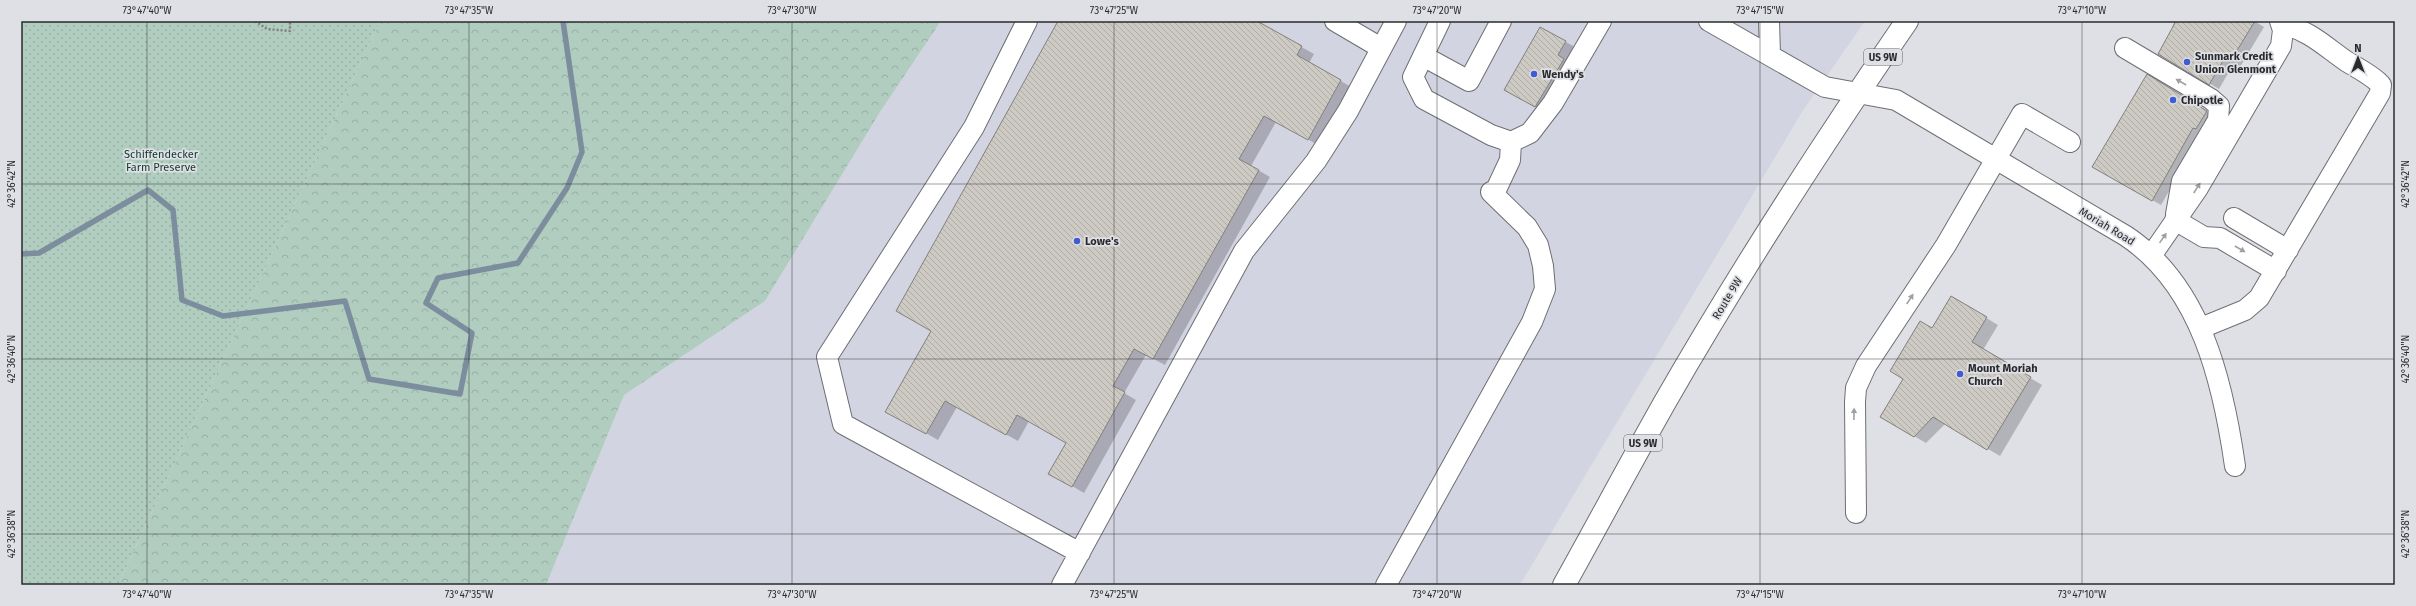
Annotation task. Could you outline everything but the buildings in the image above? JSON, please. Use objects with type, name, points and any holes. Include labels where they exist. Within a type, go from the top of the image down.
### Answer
[{"type":"main road","name":"Route 9W","points":[[1564,585],[1665,402],[1724,302],[1828,137],[1907,21]]},
{"type":"street","points":[[1026,21],[974,127],[827,357],[843,424],[1080,553]]},
{"type":"street","points":[[1334,21],[1381,48]]},
{"type":"street","points":[[1062,585],[1244,251],[1316,162],[1348,111],[1396,21]]},
{"type":"street","points":[[1440,21],[1412,77],[1424,99],[1491,135],[1511,142],[1530,134],[1553,103],[1594,23]]},
{"type":"street","points":[[1423,56],[1469,81],[1500,21]]},
{"type":"street","name":"Moriah Road","points":[[1709,21],[1826,87],[1896,100],[2126,236],[2151,256],[2178,288],[2201,328],[2230,428],[2235,466]]},
{"type":"street","points":[[1769,21],[1770,56]]},
{"type":"street","points":[[2151,256],[2198,188],[2281,46],[2283,30],[2281,23]]},
{"type":"street","points":[[2201,328],[2245,310],[2259,298],[2378,97],[2381,85],[2372,77],[2347,62],[2320,40],[2302,30],[2281,23]]},
{"type":"street","points":[[2125,48],[2212,99],[2220,111],[2218,120],[2182,181],[2175,220]]},
{"type":"street","points":[[1856,513],[1854,402],[1861,378],[1946,245],[2022,114],[2070,142]]},
{"type":"street","points":[[1386,585],[1532,322],[1545,289],[1543,266],[1538,245],[1527,226],[1492,193],[1510,160],[1511,142]]},
{"type":"street","points":[[2234,218],[2288,250]]},
{"type":"street","points":[[2175,220],[2204,237],[2212,249],[2273,276]]},
{"type":"path","points":[[255,21],[268,29],[290,31],[290,21]]},
{"type":"shaded area","points":[[941,21],[1865,21],[1802,112],[1520,585],[546,585],[624,395],[765,301],[880,112]]},
{"type":"green space","name":"Schiffendecker Farm Preserve","points":[[21,21],[380,21],[118,585],[21,585]]},
{"type":"green space","points":[[380,21],[941,21],[880,112],[765,301],[624,395],[546,585],[118,585]]},
{"type":"waterway","points":[[21,254],[39,253],[148,190],[173,210],[182,300],[223,316],[345,301],[369,379],[460,394],[472,333],[426,303],[438,278],[518,263],[567,188],[582,152],[563,21]]},
{"type":"place","name":"Sunmark Credit Union Glenmont","points":[[2187,62]]},
{"type":"place","name":"Wendy's","points":[[1534,74]]},
{"type":"place","name":"Chipotle","points":[[2173,100]]},
{"type":"place","name":"Lowe's","points":[[1077,241]]},
{"type":"place","name":"Mount Moriah Church","points":[[1960,374]]}]
